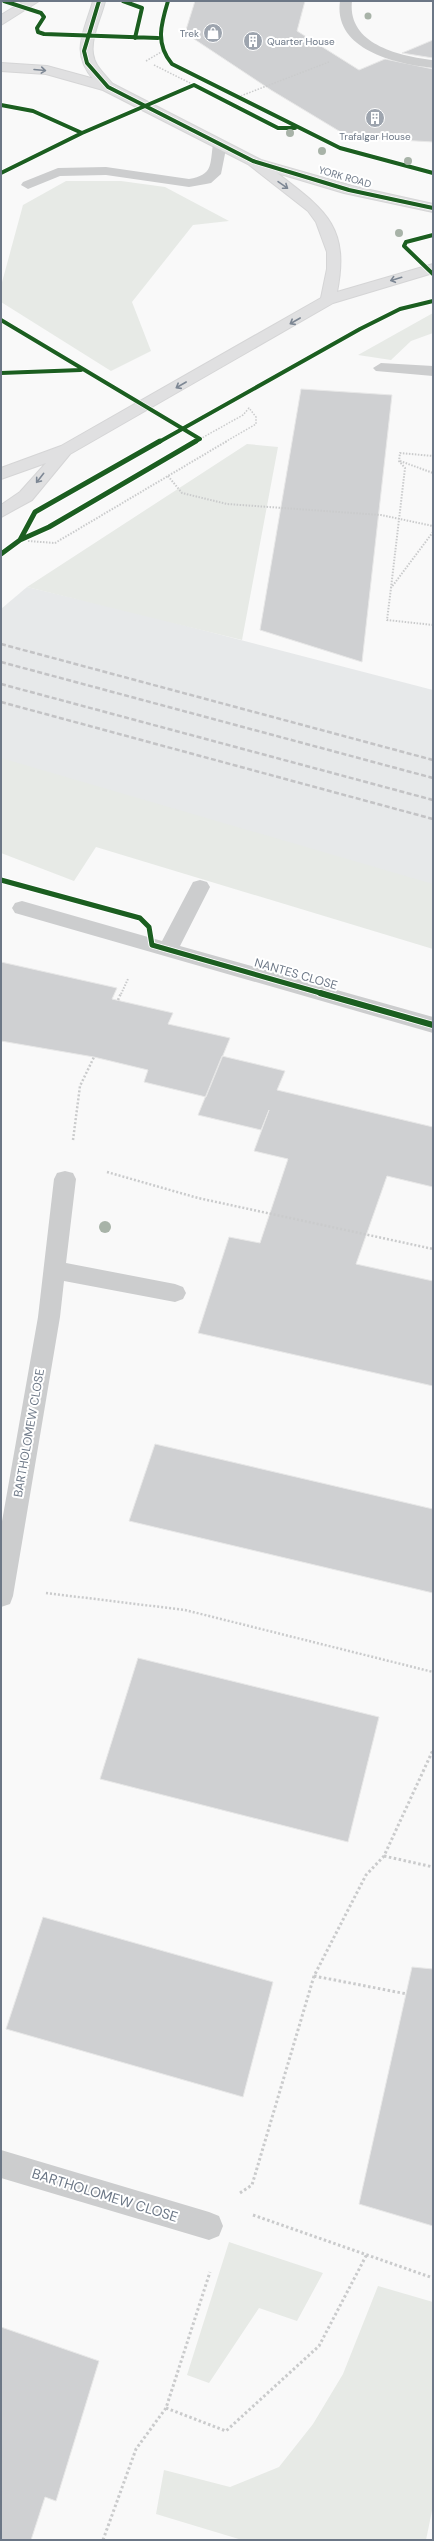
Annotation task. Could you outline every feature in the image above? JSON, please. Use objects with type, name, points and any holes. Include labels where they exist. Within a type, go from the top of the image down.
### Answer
[{"type":"main road","points":[[1,20],[33,1]]},
{"type":"main road","points":[[99,1],[87,36],[84,51],[87,63],[108,87]]},
{"type":"main road","points":[[1,67],[46,70],[108,87],[253,161],[313,208],[323,222],[330,237],[334,258],[334,268],[328,300]]},
{"type":"main road","name":"YORK ROAD","points":[[253,161],[349,190],[433,208]]},
{"type":"main road","points":[[1,474],[67,449],[328,300],[433,268]]},
{"type":"main road","points":[[1,512],[26,496],[48,468],[67,449]]},
{"type":"street","points":[[346,1],[346,22],[353,32],[370,46],[403,58],[433,64]]},
{"type":"street","points":[[28,185],[58,172],[106,171],[183,182],[206,180],[214,174],[217,166],[220,144]]},
{"type":"street","points":[[381,368],[433,371]]},
{"type":"street","points":[[168,949],[200,888]]},
{"type":"street","name":"NANTES CLOSE","points":[[22,908],[433,1025]]},
{"type":"street","name":"BARTHOLOMEW CLOSE","points":[[2,1592],[56,1270],[68,1170]]},
{"type":"street","points":[[56,1270],[175,1293]]},
{"type":"street","name":"BARTHOLOMEW CLOSE","points":[[1,2164],[218,2224]]},
{"type":"path","points":[[160,42],[162,51],[166,58]]},
{"type":"path","points":[[238,98],[370,46]]},
{"type":"path","points":[[162,51],[144,60],[197,86]]},
{"type":"path","points":[[188,88],[197,86]]},
{"type":"path","points":[[231,94],[244,101]]},
{"type":"path","points":[[27,541],[55,543],[256,424],[256,417],[249,408],[243,415],[193,443]]},
{"type":"path","points":[[193,435],[200,439]]},
{"type":"path","points":[[433,456],[400,453],[399,460],[405,468],[388,620],[433,625]]},
{"type":"path","points":[[399,460],[433,473]]},
{"type":"path","points":[[168,476],[182,494],[227,504],[381,515],[433,526]]},
{"type":"path","points":[[391,588],[433,532]]},
{"type":"path","points":[[24,533],[20,540],[32,535]]},
{"type":"path","points":[[94,1057],[80,1086],[68,1170],[433,1249]]},
{"type":"path","points":[[2,1592],[185,1610],[433,1672]]},
{"type":"path","points":[[103,2540],[136,2449],[166,2408],[218,2224],[236,2196],[252,2185],[314,1976],[366,1875],[384,1856],[433,1750]]},
{"type":"path","points":[[384,1856],[433,1867]]},
{"type":"path","points":[[314,1976],[407,1994]]},
{"type":"path","points":[[218,2224],[246,2213],[433,2278]]},
{"type":"path","points":[[166,2408],[226,2431],[319,2346],[367,2254]]},
{"type":"shaded area","points":[[66,181],[121,181],[165,187],[229,221],[193,225],[132,302],[151,351],[111,371],[1,302],[1,286],[23,205]]},
{"type":"shaded area","points":[[433,313],[433,333],[411,341],[391,360],[358,355]]},
{"type":"shaded area","points":[[247,444],[278,447],[242,640],[27,587]]},
{"type":"shaded area","points":[[27,587],[141,614],[433,690],[433,922],[1,804],[1,609]]},
{"type":"shaded area","points":[[1,758],[433,884],[433,949],[96,847],[74,881],[1,853]]},
{"type":"shaded area","points":[[229,2242],[323,2273],[297,2321],[259,2308],[209,2383],[187,2375]]},
{"type":"shaded area","points":[[378,2286],[433,2302],[433,2506],[426,2540],[242,2540],[156,2514],[164,2470],[230,2487],[279,2467],[313,2424],[343,2374]]},
{"type":"building","points":[[195,1],[305,1],[297,31],[359,70],[385,59],[433,69],[433,142],[349,137],[271,90],[185,33]]},
{"type":"building","points":[[433,40],[433,58],[402,53]]},
{"type":"building","points":[[301,389],[392,395],[362,662],[260,630]]},
{"type":"building","points":[[1,962],[117,988],[112,999],[173,1013],[168,1024],[230,1038],[206,1097],[144,1082],[148,1070],[94,1057],[1,1041]]},
{"type":"building","points":[[222,1056],[285,1071],[277,1090],[433,1127],[433,1187],[387,1176],[356,1264],[433,1281],[433,1386],[198,1333],[229,1237],[260,1243],[288,1159],[254,1151],[269,1110],[261,1130],[198,1115]]},
{"type":"building","points":[[155,1444],[433,1509],[433,1593],[129,1521]]},
{"type":"building","points":[[138,1658],[379,1717],[348,1842],[100,1779]]},
{"type":"building","points":[[43,1917],[273,1982],[243,2097],[6,2029]]},
{"type":"building","points":[[412,1967],[433,1969],[433,2226],[359,2204]]},
{"type":"building","points":[[1,2327],[99,2361],[56,2501],[45,2497],[31,2540],[1,2540]]},
{"type":"railway","points":[[1,644],[433,760]]},
{"type":"railway","points":[[1,662],[433,778]]},
{"type":"railway","points":[[1,684],[433,800]]},
{"type":"railway","points":[[1,702],[433,819]]},
{"type":"cycle path","points":[[4,1],[41,13],[44,17],[37,28],[38,32],[44,34],[158,38]]},
{"type":"cycle path","points":[[99,1],[87,36],[84,51],[87,63],[108,87],[253,161],[349,190],[433,208]]},
{"type":"cycle path","points":[[123,1],[142,8],[135,38]]},
{"type":"cycle path","points":[[168,1],[161,26],[160,42],[162,50],[172,64],[340,148],[433,173]]},
{"type":"cycle path","points":[[82,133],[194,85],[278,128],[295,128]]},
{"type":"cycle path","points":[[1,105],[23,108],[43,114],[82,133],[1,173]]},
{"type":"cycle path","points":[[433,235],[406,242],[404,246],[433,274]]},
{"type":"cycle path","points":[[1,554],[20,540],[35,512],[360,329],[400,309],[433,301]]},
{"type":"cycle path","points":[[1,320],[200,439],[49,527],[20,540]]},
{"type":"cycle path","points":[[1,373],[81,370]]},
{"type":"cycle path","points":[[1,880],[140,918],[149,927],[152,945],[433,1025]]},
{"type":"place","name":"Trek","points":[[213,33]]},
{"type":"place","name":"Quarter House","points":[[253,41]]},
{"type":"place","name":"Trafalgar House","points":[[375,118]]}]
